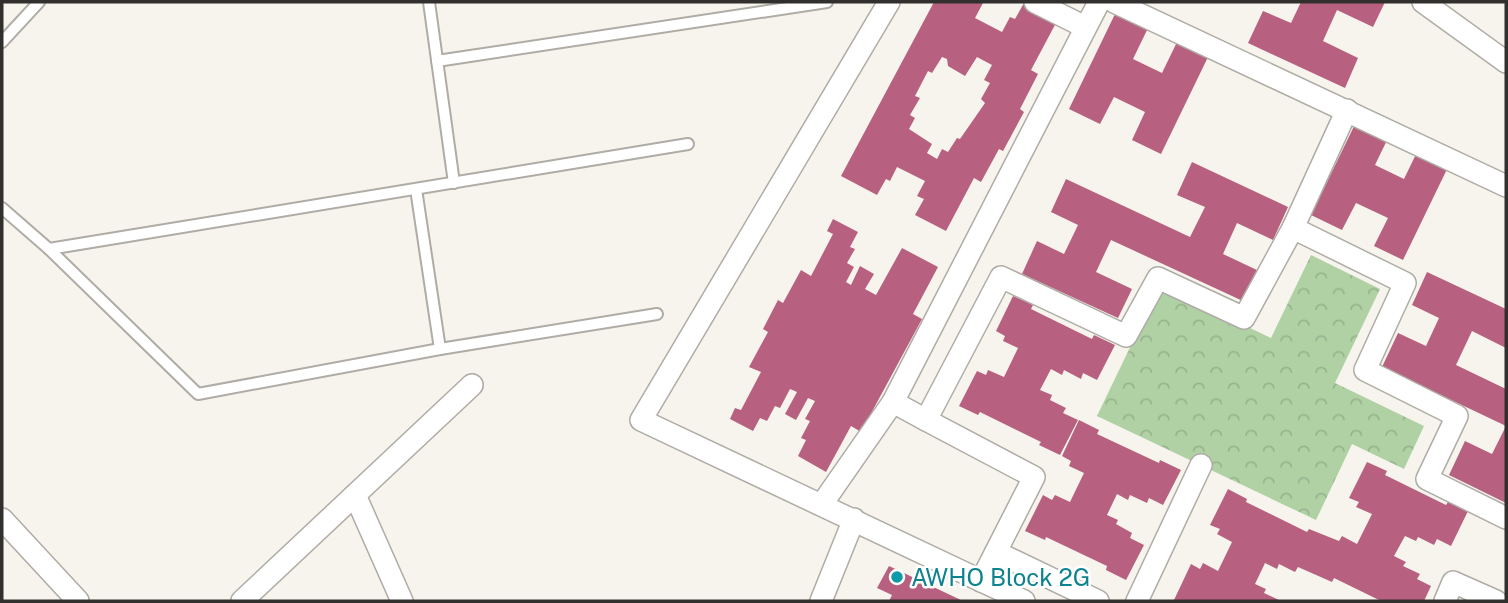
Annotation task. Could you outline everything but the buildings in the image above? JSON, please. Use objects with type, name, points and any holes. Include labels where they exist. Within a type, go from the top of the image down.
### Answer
[{"type":"street","points":[[889,2],[641,420],[1024,601]]},
{"type":"street","points":[[1035,2],[1085,26]]},
{"type":"street","points":[[822,504],[893,402],[1099,2]]},
{"type":"street","points":[[1114,2],[1506,186]]},
{"type":"street","points":[[1423,2],[1506,62]]},
{"type":"street","points":[[926,420],[1001,277],[1126,336],[1158,278],[1244,318],[1293,228],[1347,110]]},
{"type":"street","points":[[1293,228],[1405,282],[1365,370],[1457,416],[1427,479],[1506,518]]},
{"type":"street","points":[[242,601],[472,385]]},
{"type":"street","points":[[893,402],[1034,477],[981,581]]},
{"type":"street","points":[[1137,601],[1201,465]]},
{"type":"street","points":[[355,495],[402,601]]},
{"type":"street","points":[[2,519],[78,601]]},
{"type":"street","points":[[821,601],[854,519]]},
{"type":"street","points":[[996,552],[1098,601]]},
{"type":"street","points":[[1445,601],[1453,582],[1496,601]]},
{"type":"lane","points":[[2,42],[39,2]]},
{"type":"lane","points":[[429,2],[454,183]]},
{"type":"lane","points":[[437,61],[827,2]]},
{"type":"lane","points":[[49,249],[688,144]]},
{"type":"lane","points":[[416,189],[440,349]]},
{"type":"lane","points":[[2,208],[49,249],[198,394],[440,349],[657,314]]},
{"type":"green space","points":[[1311,255],[1380,289],[1335,383],[1424,426],[1404,469],[1352,444],[1316,520],[1097,416],[1160,285],[1271,338]]},
{"type":"place","name":"AWHO Block 2G","points":[[897,577]]}]
